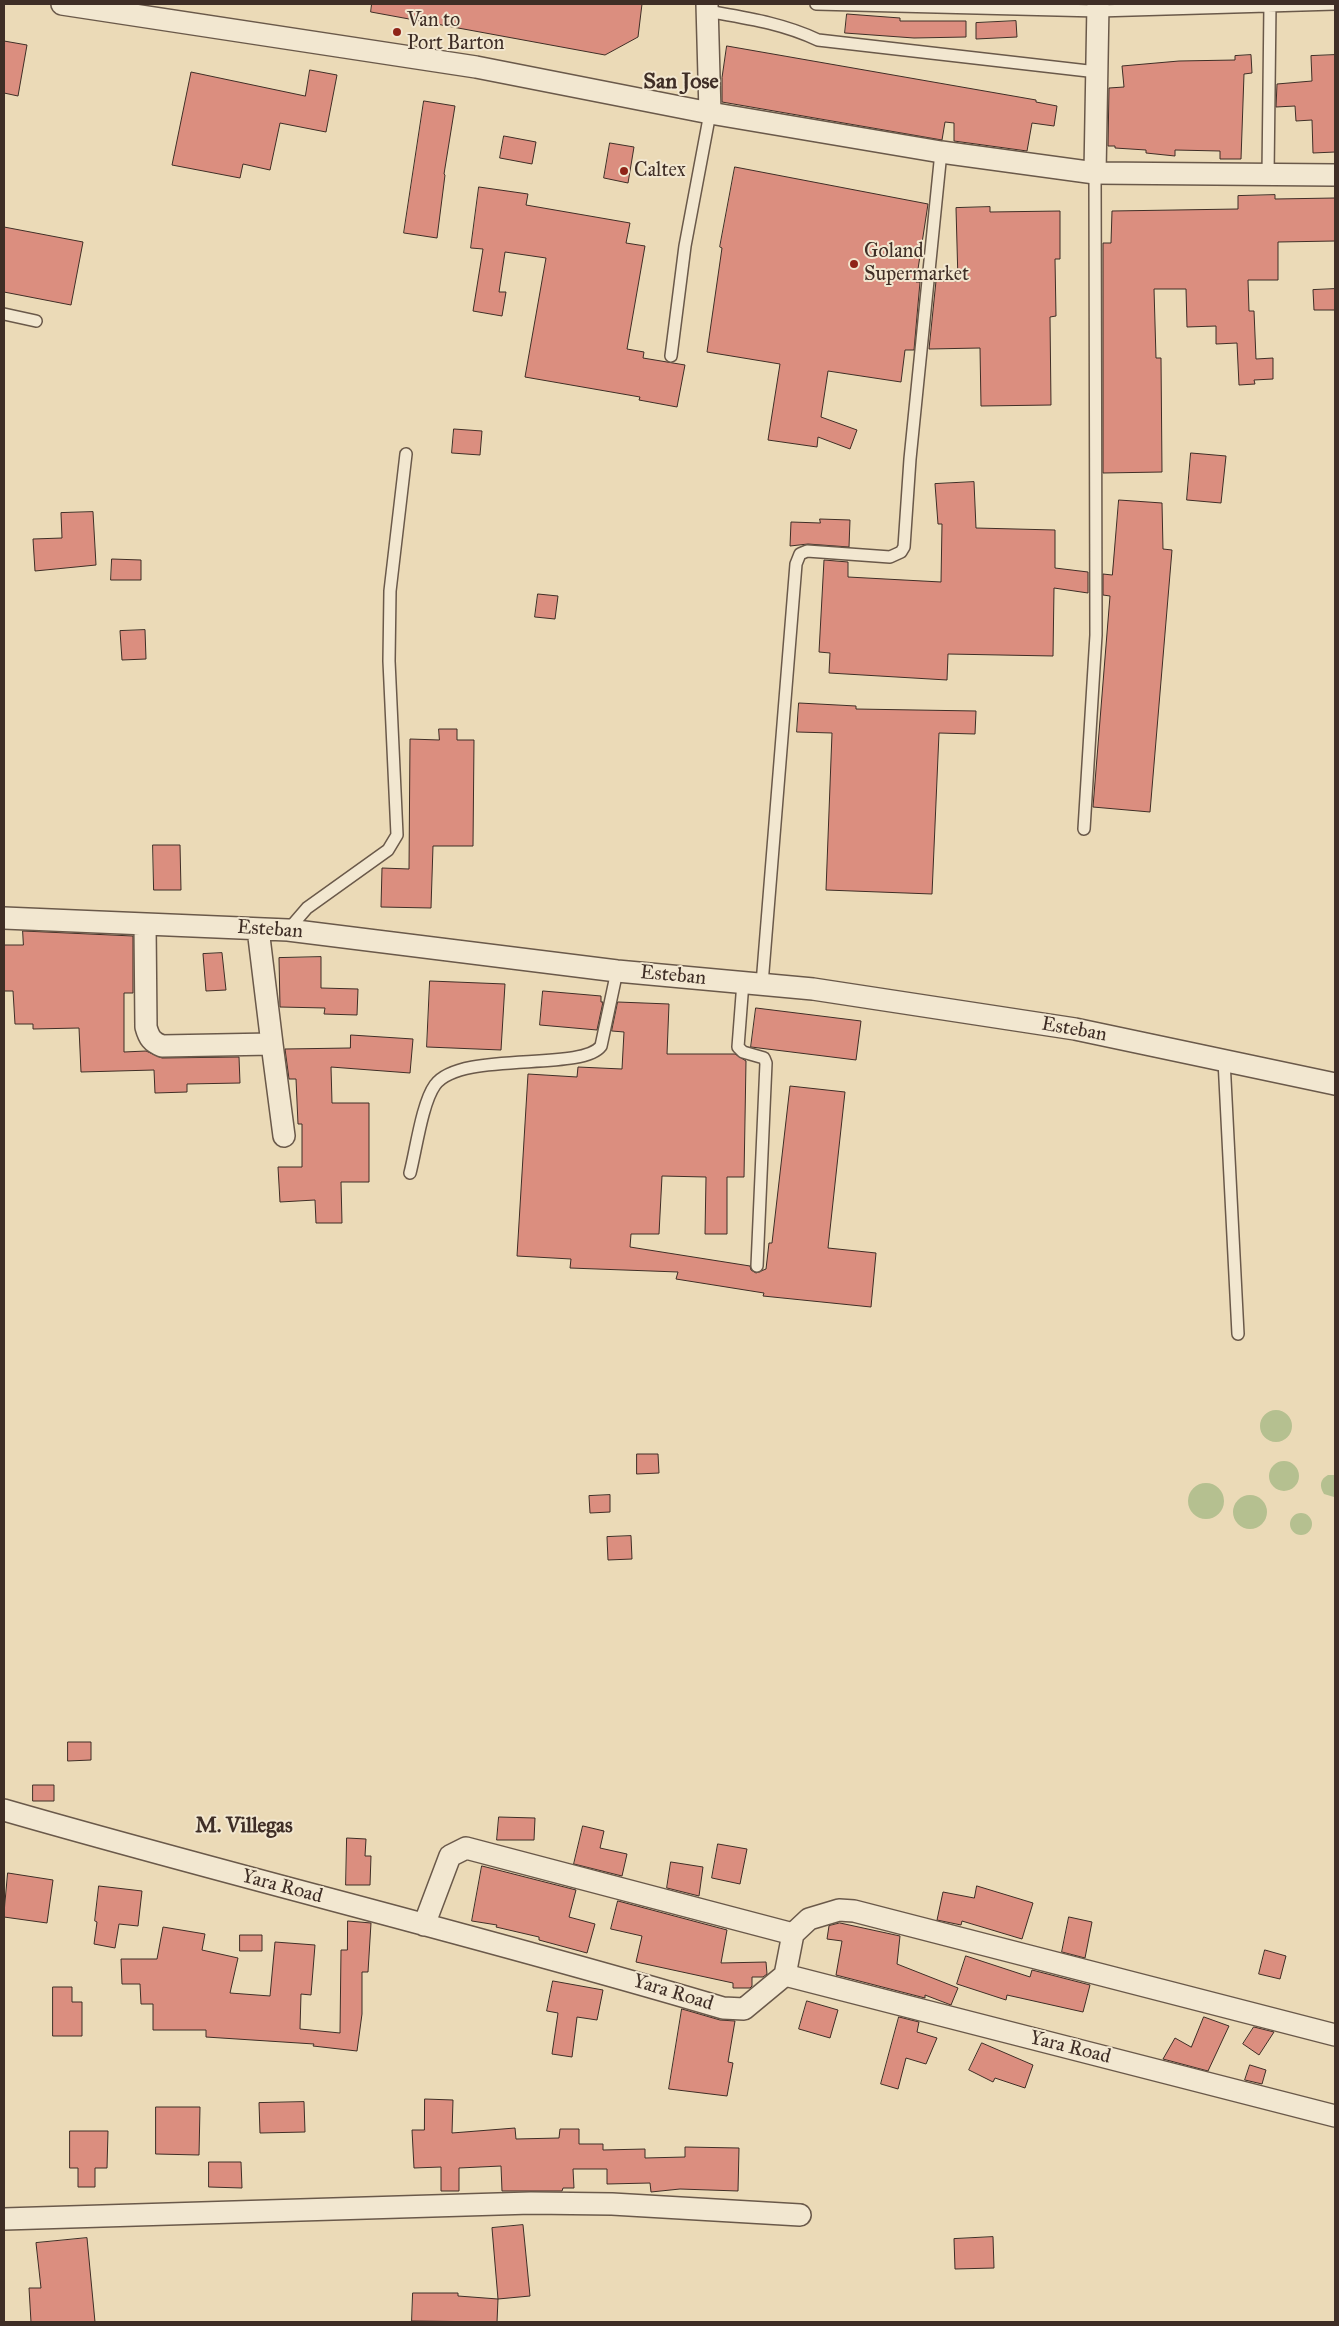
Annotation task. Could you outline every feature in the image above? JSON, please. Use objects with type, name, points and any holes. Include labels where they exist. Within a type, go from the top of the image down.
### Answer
[{"type":"street","points":[[62,4],[476,67],[710,113],[941,152],[1095,173],[1335,175]]},
{"type":"street","points":[[707,7],[710,113]]},
{"type":"street","points":[[1095,173],[1098,8]]},
{"type":"street","name":"Esteban","points":[[4,918],[288,930],[617,971],[812,989],[1075,1029],[1335,1084]]},
{"type":"street","points":[[145,924],[146,1027],[149,1037],[155,1043],[162,1046],[272,1044]]},
{"type":"street","points":[[258,929],[284,1136]]},
{"type":"street","name":"Yara Road","points":[[4,1810],[588,1968],[731,2010],[744,2009],[785,1975],[1335,2116]]},
{"type":"street","points":[[424,1925],[450,1856],[466,1848],[793,1934]]},
{"type":"street","points":[[785,1975],[793,1934],[810,1919],[817,1916],[839,1910],[854,1911],[1335,2035]]},
{"type":"street","points":[[4,2219],[531,2203],[612,2204],[800,2215]]},
{"type":"lane","points":[[816,4],[1098,8],[1335,4]]},
{"type":"lane","points":[[1268,175],[1270,5]]},
{"type":"lane","points":[[707,7],[776,23],[795,29],[818,40],[1097,72]]},
{"type":"lane","points":[[671,356],[685,246],[710,113]]},
{"type":"lane","points":[[757,1266],[766,1063],[764,1058],[743,1052],[738,1047],[753,983],[796,564],[800,554],[807,551],[890,557],[901,552],[904,546],[910,459],[941,152]]},
{"type":"lane","points":[[1084,829],[1096,635],[1095,173]]},
{"type":"lane","points":[[4,314],[36,321]]},
{"type":"lane","points":[[288,930],[307,908],[388,850],[397,835],[389,661],[390,608],[406,454]]},
{"type":"lane","points":[[410,1173],[429,1098],[442,1077],[453,1071],[522,1061],[586,1056],[597,1051],[600,1046],[617,971]]},
{"type":"lane","points":[[1224,1060],[1238,1334]]},
{"type":"green space","points":[[1276,1410],[1282,1411],[1287,1415],[1291,1420],[1291,1432],[1287,1437],[1282,1441],[1276,1442],[1270,1441],[1265,1437],[1261,1432],[1260,1426],[1261,1420],[1265,1415],[1270,1411]]},
{"type":"green space","points":[[1284,1461],[1290,1462],[1298,1470],[1298,1482],[1290,1490],[1284,1491],[1278,1490],[1270,1482],[1269,1476],[1270,1470],[1278,1462]]},
{"type":"green space","points":[[1328,1475],[1335,1475],[1334,1497],[1324,1494],[1321,1488],[1322,1481]]},
{"type":"green space","points":[[1206,1483],[1213,1484],[1219,1488],[1223,1494],[1223,1508],[1219,1514],[1213,1518],[1206,1519],[1199,1518],[1193,1514],[1189,1508],[1188,1501],[1189,1494],[1193,1488],[1199,1484]]},
{"type":"green space","points":[[1250,1495],[1257,1496],[1262,1500],[1266,1505],[1266,1519],[1262,1524],[1257,1528],[1250,1529],[1243,1528],[1238,1524],[1234,1519],[1233,1512],[1234,1505],[1238,1500],[1243,1496]]},
{"type":"green space","points":[[1301,1513],[1309,1516],[1312,1524],[1309,1532],[1301,1535],[1293,1532],[1290,1524],[1293,1516]]},
{"type":"building","points":[[372,4],[642,4],[638,37],[605,55],[371,12]]},
{"type":"building","points":[[847,14],[900,18],[900,21],[966,21],[966,37],[914,38],[845,33]]},
{"type":"building","points":[[1016,21],[1017,37],[976,39],[976,23]]},
{"type":"building","points":[[4,41],[27,45],[18,96],[4,93]]},
{"type":"building","points":[[727,46],[1036,100],[1036,102],[1057,106],[1054,126],[1032,123],[1027,151],[954,141],[954,123],[945,122],[942,140],[722,102],[722,78]]},
{"type":"building","points":[[1251,55],[1252,73],[1244,74],[1241,159],[1220,159],[1220,151],[1175,150],[1175,156],[1146,153],[1146,150],[1108,146],[1109,88],[1124,87],[1122,66],[1179,61],[1235,60],[1235,56]]},
{"type":"building","points":[[1335,55],[1335,152],[1313,153],[1312,120],[1296,121],[1295,106],[1276,107],[1277,84],[1312,81],[1311,56]]},
{"type":"building","points":[[310,70],[337,75],[326,132],[280,123],[270,170],[243,164],[240,178],[172,165],[191,72],[305,96]]},
{"type":"building","points":[[424,101],[455,106],[444,174],[437,238],[404,233]]},
{"type":"building","points":[[504,136],[536,142],[532,164],[500,158]]},
{"type":"building","points":[[610,143],[634,147],[628,183],[604,178]]},
{"type":"building","points":[[735,167],[928,204],[916,282],[920,282],[914,350],[905,350],[901,382],[828,371],[821,417],[857,430],[850,449],[818,437],[817,447],[768,440],[780,364],[707,352],[722,248],[720,247]]},
{"type":"building","points":[[479,187],[528,194],[526,205],[630,223],[626,243],[645,246],[627,349],[644,352],[643,358],[685,365],[677,407],[639,400],[640,397],[525,377],[546,258],[505,252],[499,292],[506,292],[502,316],[473,311],[483,249],[471,248]]},
{"type":"building","points":[[1275,195],[1275,199],[1335,198],[1335,241],[1278,242],[1278,280],[1248,280],[1249,311],[1254,311],[1256,359],[1273,358],[1273,379],[1254,380],[1255,384],[1239,385],[1237,343],[1216,344],[1216,326],[1187,327],[1186,289],[1154,289],[1156,358],[1161,358],[1162,472],[1103,473],[1103,243],[1111,243],[1112,211],[1238,209],[1238,196]]},
{"type":"building","points":[[990,207],[990,212],[1060,211],[1060,259],[1055,259],[1056,316],[1050,317],[1051,405],[981,406],[980,348],[929,349],[936,281],[958,281],[956,208]]},
{"type":"building","points":[[4,227],[83,242],[71,305],[4,292]]},
{"type":"building","points":[[1335,289],[1335,310],[1314,310],[1313,290]]},
{"type":"building","points":[[454,429],[482,431],[480,455],[452,453]]},
{"type":"building","points":[[1191,453],[1226,456],[1221,503],[1187,500]]},
{"type":"building","points":[[974,482],[976,528],[1055,530],[1055,568],[1088,572],[1088,593],[1054,588],[1053,656],[948,654],[947,680],[829,673],[830,653],[819,652],[824,560],[848,562],[848,577],[941,582],[942,524],[938,524],[935,484]]},
{"type":"building","points":[[1119,500],[1162,503],[1163,549],[1172,550],[1150,812],[1093,807],[1110,596],[1103,595],[1103,574],[1112,575]]},
{"type":"building","points":[[93,512],[96,565],[35,571],[33,539],[62,538],[61,513]]},
{"type":"building","points":[[820,519],[850,520],[849,547],[808,544],[790,546],[791,522],[820,523]]},
{"type":"building","points":[[112,559],[141,560],[141,580],[111,580]]},
{"type":"building","points":[[538,594],[558,596],[555,619],[535,617]]},
{"type":"building","points":[[145,630],[146,659],[122,660],[120,631]]},
{"type":"building","points":[[799,703],[856,706],[856,709],[976,711],[975,734],[939,733],[932,894],[826,890],[832,733],[797,732]]},
{"type":"building","points":[[439,729],[457,729],[457,740],[474,740],[473,846],[433,846],[431,908],[381,907],[382,868],[409,869],[410,739],[439,740]]},
{"type":"building","points":[[153,845],[180,845],[181,890],[154,890]]},
{"type":"building","points":[[23,931],[133,936],[133,993],[124,993],[124,1052],[146,1051],[162,1058],[239,1057],[240,1083],[187,1084],[187,1092],[155,1093],[154,1070],[81,1072],[79,1028],[33,1029],[33,1024],[15,1024],[13,991],[4,991],[4,945],[23,945]]},
{"type":"building","points":[[222,953],[226,990],[206,991],[203,954]]},
{"type":"building","points":[[321,957],[321,988],[358,989],[357,1015],[324,1014],[325,1008],[280,1007],[279,958]]},
{"type":"building","points":[[430,981],[505,984],[501,1050],[427,1047]]},
{"type":"building","points":[[543,991],[601,996],[601,1002],[603,1002],[597,1030],[540,1025]]},
{"type":"building","points":[[618,1002],[669,1004],[667,1054],[735,1054],[746,1061],[744,1177],[727,1177],[727,1234],[705,1234],[706,1177],[662,1176],[659,1234],[631,1234],[630,1247],[750,1266],[751,1270],[756,1273],[766,1269],[769,1243],[772,1243],[790,1086],[845,1092],[828,1248],[876,1253],[871,1307],[763,1296],[764,1293],[676,1279],[678,1272],[570,1268],[571,1259],[517,1256],[528,1074],[577,1077],[578,1067],[622,1069],[624,1032],[612,1031]]},
{"type":"building","points":[[756,1008],[861,1021],[856,1060],[751,1047]]},
{"type":"building","points":[[351,1035],[413,1039],[410,1073],[331,1067],[332,1103],[369,1103],[369,1182],[341,1182],[342,1223],[316,1223],[315,1200],[280,1202],[278,1167],[302,1167],[302,1124],[298,1124],[296,1079],[289,1079],[285,1049],[350,1048]]},
{"type":"building","points":[[637,1454],[658,1454],[659,1473],[637,1474]]},
{"type":"building","points":[[610,1495],[610,1512],[590,1513],[589,1496]]},
{"type":"building","points":[[631,1536],[632,1559],[608,1560],[607,1537]]},
{"type":"building","points":[[68,1742],[91,1742],[91,1760],[68,1761]]},
{"type":"building","points":[[33,1785],[54,1785],[54,1801],[33,1801]]},
{"type":"building","points":[[499,1817],[535,1818],[534,1840],[497,1840]]},
{"type":"building","points":[[583,1826],[604,1831],[600,1848],[627,1854],[622,1876],[574,1864]]},
{"type":"building","points":[[347,1838],[366,1839],[365,1856],[371,1856],[370,1885],[346,1885]]},
{"type":"building","points":[[718,1844],[747,1849],[740,1884],[712,1878]]},
{"type":"building","points":[[671,1862],[703,1867],[699,1896],[667,1888]]},
{"type":"building","points":[[482,1866],[576,1890],[569,1917],[595,1924],[587,1953],[539,1940],[539,1937],[496,1927],[497,1925],[472,1921]]},
{"type":"building","points":[[8,1873],[53,1880],[47,1923],[4,1917]]},
{"type":"building","points":[[99,1886],[142,1891],[138,1926],[119,1924],[115,1948],[94,1944]]},
{"type":"building","points":[[977,1886],[1033,1903],[1022,1939],[962,1921],[961,1925],[937,1920],[943,1892],[974,1898]]},
{"type":"building","points":[[618,1901],[727,1930],[721,1963],[766,1962],[767,1974],[763,1977],[752,1977],[752,1986],[750,1988],[733,1988],[733,1983],[636,1962],[642,1936],[611,1929]]},
{"type":"building","points":[[1069,1917],[1092,1922],[1085,1958],[1062,1952]]},
{"type":"building","points":[[348,1921],[371,1923],[368,1972],[362,1972],[362,2014],[357,2051],[313,2046],[314,2044],[206,2037],[206,2030],[153,2030],[153,2004],[141,2004],[140,1984],[122,1984],[121,1959],[157,1959],[163,1927],[205,1934],[202,1950],[238,1958],[230,1993],[270,1996],[275,1942],[315,1945],[311,1995],[301,1994],[300,2029],[340,2033],[341,1950],[347,1950]]},
{"type":"building","points":[[840,1923],[900,1936],[897,1964],[958,1988],[951,2005],[925,1995],[925,1998],[836,1975],[842,1941],[827,1939],[829,1926]]},
{"type":"building","points":[[240,1935],[262,1935],[262,1951],[240,1951]]},
{"type":"building","points":[[1265,1950],[1286,1956],[1280,1979],[1259,1974]]},
{"type":"building","points":[[966,1956],[1030,1977],[1032,1970],[1090,1985],[1083,2012],[1007,1995],[1006,2000],[957,1984]]},
{"type":"building","points":[[553,1981],[603,1990],[597,2020],[577,2017],[572,2057],[552,2054],[558,2013],[547,2011]]},
{"type":"building","points":[[53,1987],[72,1987],[72,2002],[82,2002],[82,2036],[53,2036]]},
{"type":"building","points":[[807,2001],[838,2010],[830,2038],[799,2029]]},
{"type":"building","points":[[682,2009],[720,2020],[735,2021],[728,2062],[733,2063],[727,2096],[669,2089]]},
{"type":"building","points":[[899,2017],[919,2022],[917,2032],[937,2038],[926,2064],[906,2058],[898,2089],[881,2084]]},
{"type":"building","points":[[1204,2017],[1229,2026],[1208,2071],[1163,2059],[1175,2038],[1191,2047]]},
{"type":"building","points":[[1254,2027],[1274,2032],[1259,2055],[1243,2044]]},
{"type":"building","points":[[982,2043],[1033,2065],[1025,2088],[995,2078],[993,2082],[969,2070]]},
{"type":"building","points":[[1250,2065],[1266,2070],[1262,2084],[1245,2080]]},
{"type":"building","points":[[425,2099],[453,2100],[452,2133],[515,2128],[516,2139],[559,2138],[560,2129],[579,2129],[579,2144],[603,2144],[603,2150],[645,2149],[645,2158],[685,2157],[685,2147],[739,2148],[738,2191],[680,2189],[651,2192],[650,2183],[607,2184],[607,2169],[573,2169],[574,2188],[563,2188],[562,2191],[502,2191],[501,2166],[459,2168],[459,2191],[441,2191],[441,2167],[414,2168],[412,2130],[424,2130]]},
{"type":"building","points":[[304,2102],[305,2132],[260,2133],[259,2103]]},
{"type":"building","points":[[156,2107],[200,2107],[199,2155],[156,2154]]},
{"type":"building","points":[[70,2131],[108,2131],[107,2168],[95,2168],[95,2187],[78,2187],[78,2168],[70,2168]]},
{"type":"building","points":[[209,2162],[241,2162],[242,2188],[209,2187]]},
{"type":"building","points":[[523,2225],[530,2296],[498,2299],[492,2228]]},
{"type":"building","points":[[993,2237],[994,2268],[955,2269],[954,2239]]},
{"type":"building","points":[[87,2238],[95,2322],[31,2322],[29,2288],[41,2288],[36,2243]]},
{"type":"building","points":[[413,2293],[458,2293],[458,2296],[498,2299],[497,2322],[412,2321]]},
{"type":"place","name":"Van to Port Barton","points":[[397,32]]},
{"type":"place","name":"Caltex","points":[[624,171]]},
{"type":"place","name":"Goland Supermarket","points":[[854,264]]},
{"type":"district","name":"San Jose","points":[[681,83]]},
{"type":"district","name":"M. Villegas","points":[[244,1827]]}]
